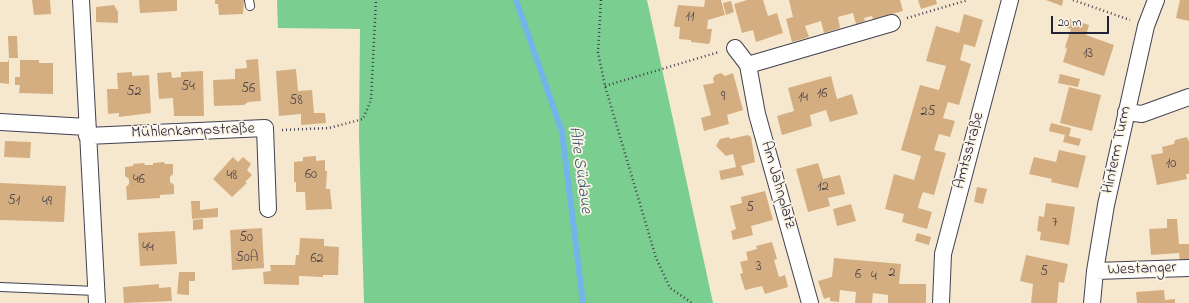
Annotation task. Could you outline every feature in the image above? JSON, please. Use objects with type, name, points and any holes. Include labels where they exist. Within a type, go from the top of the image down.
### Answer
[{"type":"street","points":[[81,0],[97,297]]},
{"type":"street","name":"Amtsstraße","points":[[941,303],[943,254],[1010,0]]},
{"type":"street","name":"Hinterm Turm","points":[[1092,303],[1095,271],[1106,205],[1146,26],[1156,0]]},
{"type":"street","points":[[748,65],[892,23]]},
{"type":"street","name":"Am Jahnplatz","points":[[735,48],[748,65],[757,114],[810,303]]},
{"type":"street","points":[[1126,112],[1142,114],[1189,97]]},
{"type":"street","name":"Mühlenkampstraße","points":[[0,122],[87,131],[265,128],[268,209]]},
{"type":"street","name":"Westanger","points":[[1095,271],[1189,268]]},
{"type":"lane","points":[[0,287],[97,297]]},
{"type":"path","points":[[265,128],[273,130],[329,128],[363,119],[371,100],[376,0]]},
{"type":"path","points":[[601,0],[598,52],[605,86],[656,258],[670,288],[692,303]]},
{"type":"path","points":[[892,23],[968,0]]},
{"type":"path","points":[[1073,0],[1146,26]]},
{"type":"path","points":[[605,86],[735,48]]},
{"type":"green space","points":[[277,0],[647,0],[713,303],[364,303],[359,136],[360,29],[278,28]]},
{"type":"building","points":[[32,0],[50,0],[51,14],[34,15]]},
{"type":"building","points":[[139,0],[177,0],[177,11],[140,13]]},
{"type":"building","points":[[215,0],[244,0],[243,14],[219,15],[218,4],[215,4]]},
{"type":"building","points":[[705,0],[721,0],[725,15],[708,20],[707,29],[712,29],[709,44],[679,39],[680,27],[675,27],[674,25],[678,5],[704,7]]},
{"type":"building","points":[[747,0],[763,0],[768,16],[777,13],[783,33],[756,42],[753,30],[742,33],[734,4]]},
{"type":"building","points":[[789,0],[900,0],[903,11],[873,19],[872,16],[864,18],[865,21],[856,24],[853,13],[845,15],[838,17],[840,28],[824,33],[821,21],[805,26],[809,37],[792,42],[786,19],[793,17]]},
{"type":"building","points":[[918,0],[936,0],[937,4],[921,9]]},
{"type":"building","points":[[1046,0],[1063,0],[1062,6]]},
{"type":"building","points":[[1180,0],[1189,0],[1189,21],[1176,18]]},
{"type":"building","points":[[731,1],[734,12],[726,15],[723,3]]},
{"type":"building","points":[[114,5],[118,12],[118,23],[96,22],[96,7]]},
{"type":"building","points":[[964,14],[983,20],[975,47],[964,44],[960,60],[971,64],[959,105],[948,102],[943,118],[955,121],[950,137],[939,134],[934,150],[946,153],[934,195],[923,192],[920,200],[918,208],[932,212],[927,229],[902,222],[904,214],[885,209],[894,174],[914,180],[921,156],[901,150],[920,85],[939,90],[946,66],[926,61],[936,26],[959,33]]},
{"type":"building","points":[[1070,19],[1089,25],[1086,35],[1114,45],[1104,76],[1063,62],[1067,49],[1065,47],[1071,29],[1067,28]]},
{"type":"building","points":[[8,36],[17,36],[18,58],[9,58]]},
{"type":"building","points":[[9,58],[9,84],[0,83],[0,62],[8,62]]},
{"type":"building","points":[[258,59],[261,101],[248,102],[244,105],[214,106],[213,80],[235,79],[235,69],[247,68],[246,60]]},
{"type":"building","points":[[20,60],[39,60],[39,63],[53,63],[53,94],[19,93],[20,85],[15,85],[15,77],[20,77]]},
{"type":"building","points":[[296,69],[298,91],[312,90],[314,113],[325,113],[326,123],[301,125],[301,114],[279,116],[276,71]]},
{"type":"building","points":[[203,71],[204,116],[174,116],[173,98],[159,99],[157,73],[171,72],[172,78],[181,77],[181,72]]},
{"type":"building","points":[[132,72],[132,76],[149,75],[151,113],[119,117],[119,113],[108,114],[107,89],[118,89],[117,73]]},
{"type":"building","points":[[721,73],[725,76],[733,73],[743,110],[727,115],[729,124],[704,131],[701,118],[711,115],[703,85],[714,83],[713,79],[715,75]]},
{"type":"building","points":[[1060,74],[1080,79],[1078,87],[1058,83]]},
{"type":"building","points":[[831,76],[837,99],[852,94],[858,114],[830,122],[826,110],[810,115],[812,126],[782,135],[777,116],[794,111],[788,88]]},
{"type":"building","points":[[1069,87],[1101,95],[1092,131],[1060,123]]},
{"type":"building","points":[[1051,123],[1071,128],[1069,136],[1081,139],[1079,146],[1063,142],[1065,135],[1049,131]]},
{"type":"building","points":[[748,135],[751,137],[755,162],[741,166],[744,175],[721,180],[719,171],[736,167],[733,154],[726,156],[716,146],[720,139],[729,137],[730,139]]},
{"type":"building","points":[[1187,137],[1189,142],[1189,174],[1186,174],[1187,179],[1157,185],[1151,155],[1163,153],[1162,147],[1174,144],[1175,140]]},
{"type":"building","points":[[5,141],[31,142],[30,158],[4,157]]},
{"type":"building","points":[[1059,150],[1086,156],[1078,188],[1051,182],[1052,179],[1029,174],[1034,157],[1056,162]]},
{"type":"building","points":[[316,156],[316,161],[325,160],[325,171],[327,171],[326,189],[330,189],[332,209],[306,210],[305,192],[296,192],[296,182],[294,182],[294,162],[303,161],[303,157]]},
{"type":"building","points":[[233,157],[238,162],[243,157],[251,164],[247,170],[252,175],[245,182],[247,183],[232,197],[213,179]]},
{"type":"building","points":[[164,162],[165,164],[173,164],[173,174],[170,177],[170,182],[174,185],[174,194],[160,195],[160,198],[127,200],[126,187],[129,184],[129,179],[125,176],[125,167],[133,166],[133,164],[144,163],[145,165],[153,165],[153,163]]},
{"type":"building","points":[[818,163],[823,179],[840,175],[845,194],[828,198],[830,206],[808,212],[796,169]]},
{"type":"building","points":[[0,183],[66,186],[64,222],[0,220]]},
{"type":"building","points":[[977,187],[987,189],[983,204],[974,202]]},
{"type":"building","points":[[765,191],[773,220],[751,226],[753,235],[733,240],[731,231],[736,229],[730,206],[742,203],[741,197]]},
{"type":"building","points":[[191,201],[200,201],[200,210],[218,208],[218,217],[192,219]]},
{"type":"building","points":[[1046,203],[1075,207],[1069,245],[1040,240],[1041,232],[1037,231],[1039,216],[1044,217]]},
{"type":"building","points":[[851,204],[856,221],[837,226],[833,209]]},
{"type":"building","points":[[203,219],[203,229],[193,230],[193,220]]},
{"type":"building","points":[[1167,219],[1177,219],[1179,244],[1189,244],[1189,261],[1180,262],[1179,253],[1151,255],[1149,229],[1167,228]]},
{"type":"building","points":[[262,228],[264,268],[232,270],[230,230]]},
{"type":"building","points":[[175,231],[177,264],[140,266],[138,233]]},
{"type":"building","points":[[917,233],[931,237],[929,245],[915,241]]},
{"type":"building","points":[[300,238],[324,239],[324,246],[339,247],[338,275],[323,275],[323,277],[299,276],[299,285],[264,284],[263,272],[271,271],[270,265],[295,265],[296,255],[299,255]]},
{"type":"building","points":[[772,242],[777,259],[774,260],[779,277],[785,275],[788,287],[765,294],[762,286],[745,290],[740,274],[743,273],[740,262],[748,260],[746,252],[757,249],[756,246]]},
{"type":"building","points":[[1026,255],[1068,264],[1064,283],[1059,282],[1057,303],[1031,303],[1033,284],[1020,281]]},
{"type":"building","points":[[834,258],[901,264],[899,284],[926,284],[926,303],[888,303],[888,295],[873,293],[872,303],[855,303],[856,292],[840,290],[839,302],[830,301],[830,297],[824,299],[818,281],[832,277]]},
{"type":"building","points":[[179,272],[195,272],[195,281],[189,281],[189,295],[177,294]]},
{"type":"building","points":[[159,284],[159,288],[171,287],[172,301],[124,303],[123,287]]},
{"type":"building","points":[[1164,290],[1165,300],[1175,299],[1175,303],[1137,303],[1136,292]]},
{"type":"waterway","name":"Alte Südaue","points":[[516,0],[562,132],[583,303]]}]
